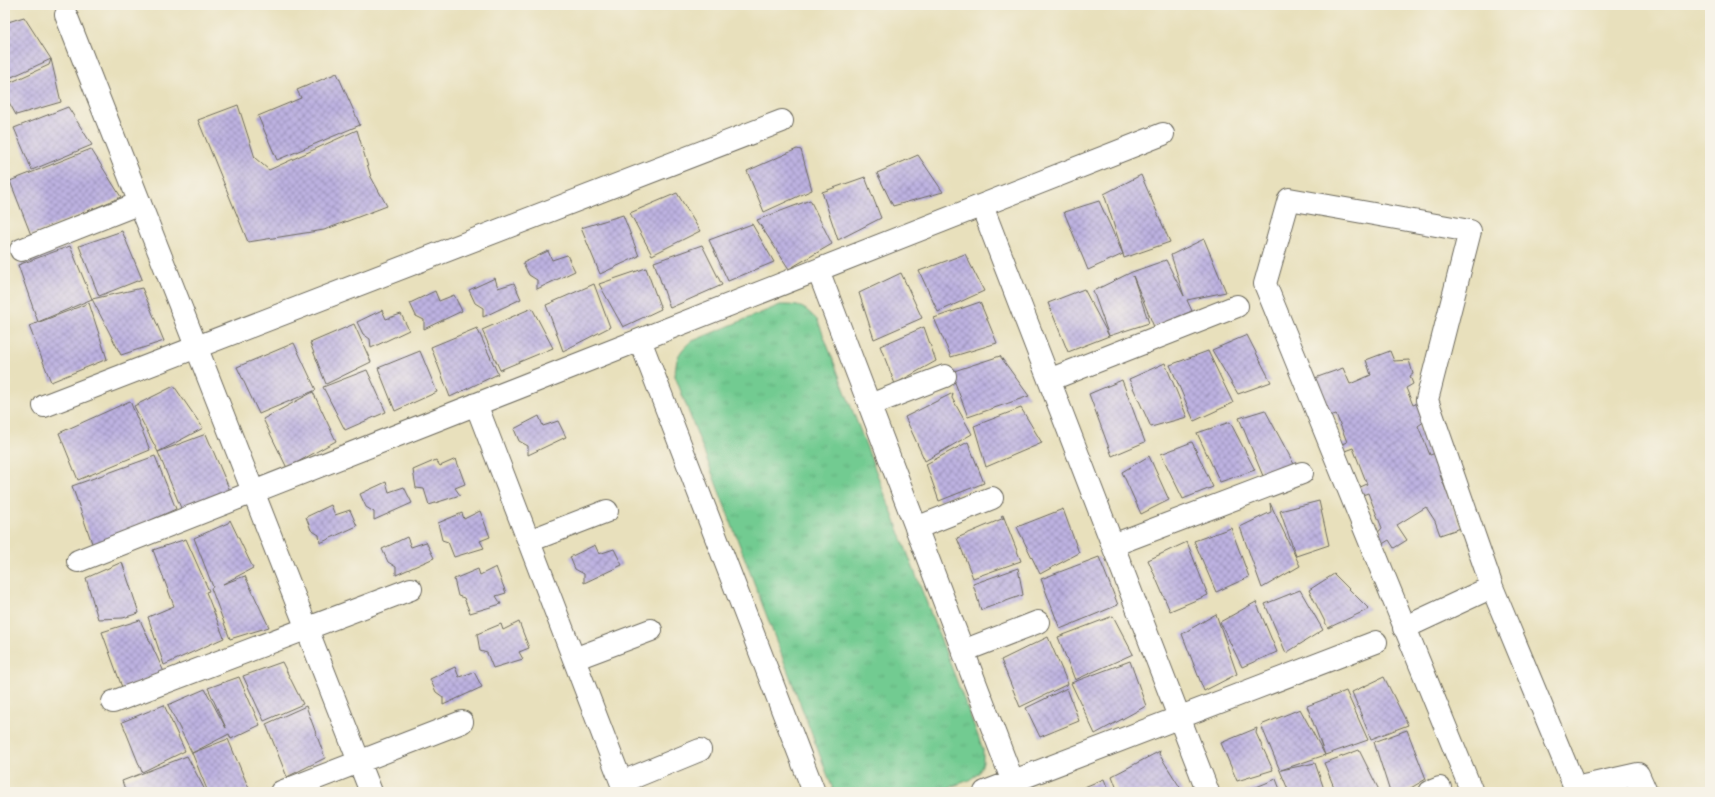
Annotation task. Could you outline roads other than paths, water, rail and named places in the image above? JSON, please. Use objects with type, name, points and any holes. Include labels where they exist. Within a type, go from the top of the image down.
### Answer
[{"type":"lane","points":[[66,15],[371,792]]},
{"type":"lane","points":[[44,406],[782,121]]},
{"type":"lane","points":[[78,560],[1163,134]]},
{"type":"lane","points":[[1472,792],[1265,284],[1289,199],[1470,231],[1427,400],[1492,587],[1576,790],[1638,774],[1646,792]]},
{"type":"lane","points":[[21,250],[140,203]]},
{"type":"lane","points":[[982,206],[1208,792]]},
{"type":"lane","points":[[818,270],[1012,782]]},
{"type":"lane","points":[[1049,380],[1237,306]]},
{"type":"lane","points":[[640,340],[814,792]]},
{"type":"lane","points":[[870,405],[945,376]]},
{"type":"lane","points":[[476,404],[623,787],[700,750]]},
{"type":"lane","points":[[1113,545],[1302,473]]},
{"type":"lane","points":[[916,528],[992,498]]},
{"type":"lane","points":[[529,541],[607,511]]},
{"type":"lane","points":[[1404,628],[1492,587]]},
{"type":"lane","points":[[113,702],[411,589]]},
{"type":"lane","points":[[963,651],[1038,622]]},
{"type":"lane","points":[[574,659],[650,630]]},
{"type":"lane","points":[[986,792],[1376,642]]},
{"type":"lane","points":[[281,792],[462,722]]}]
